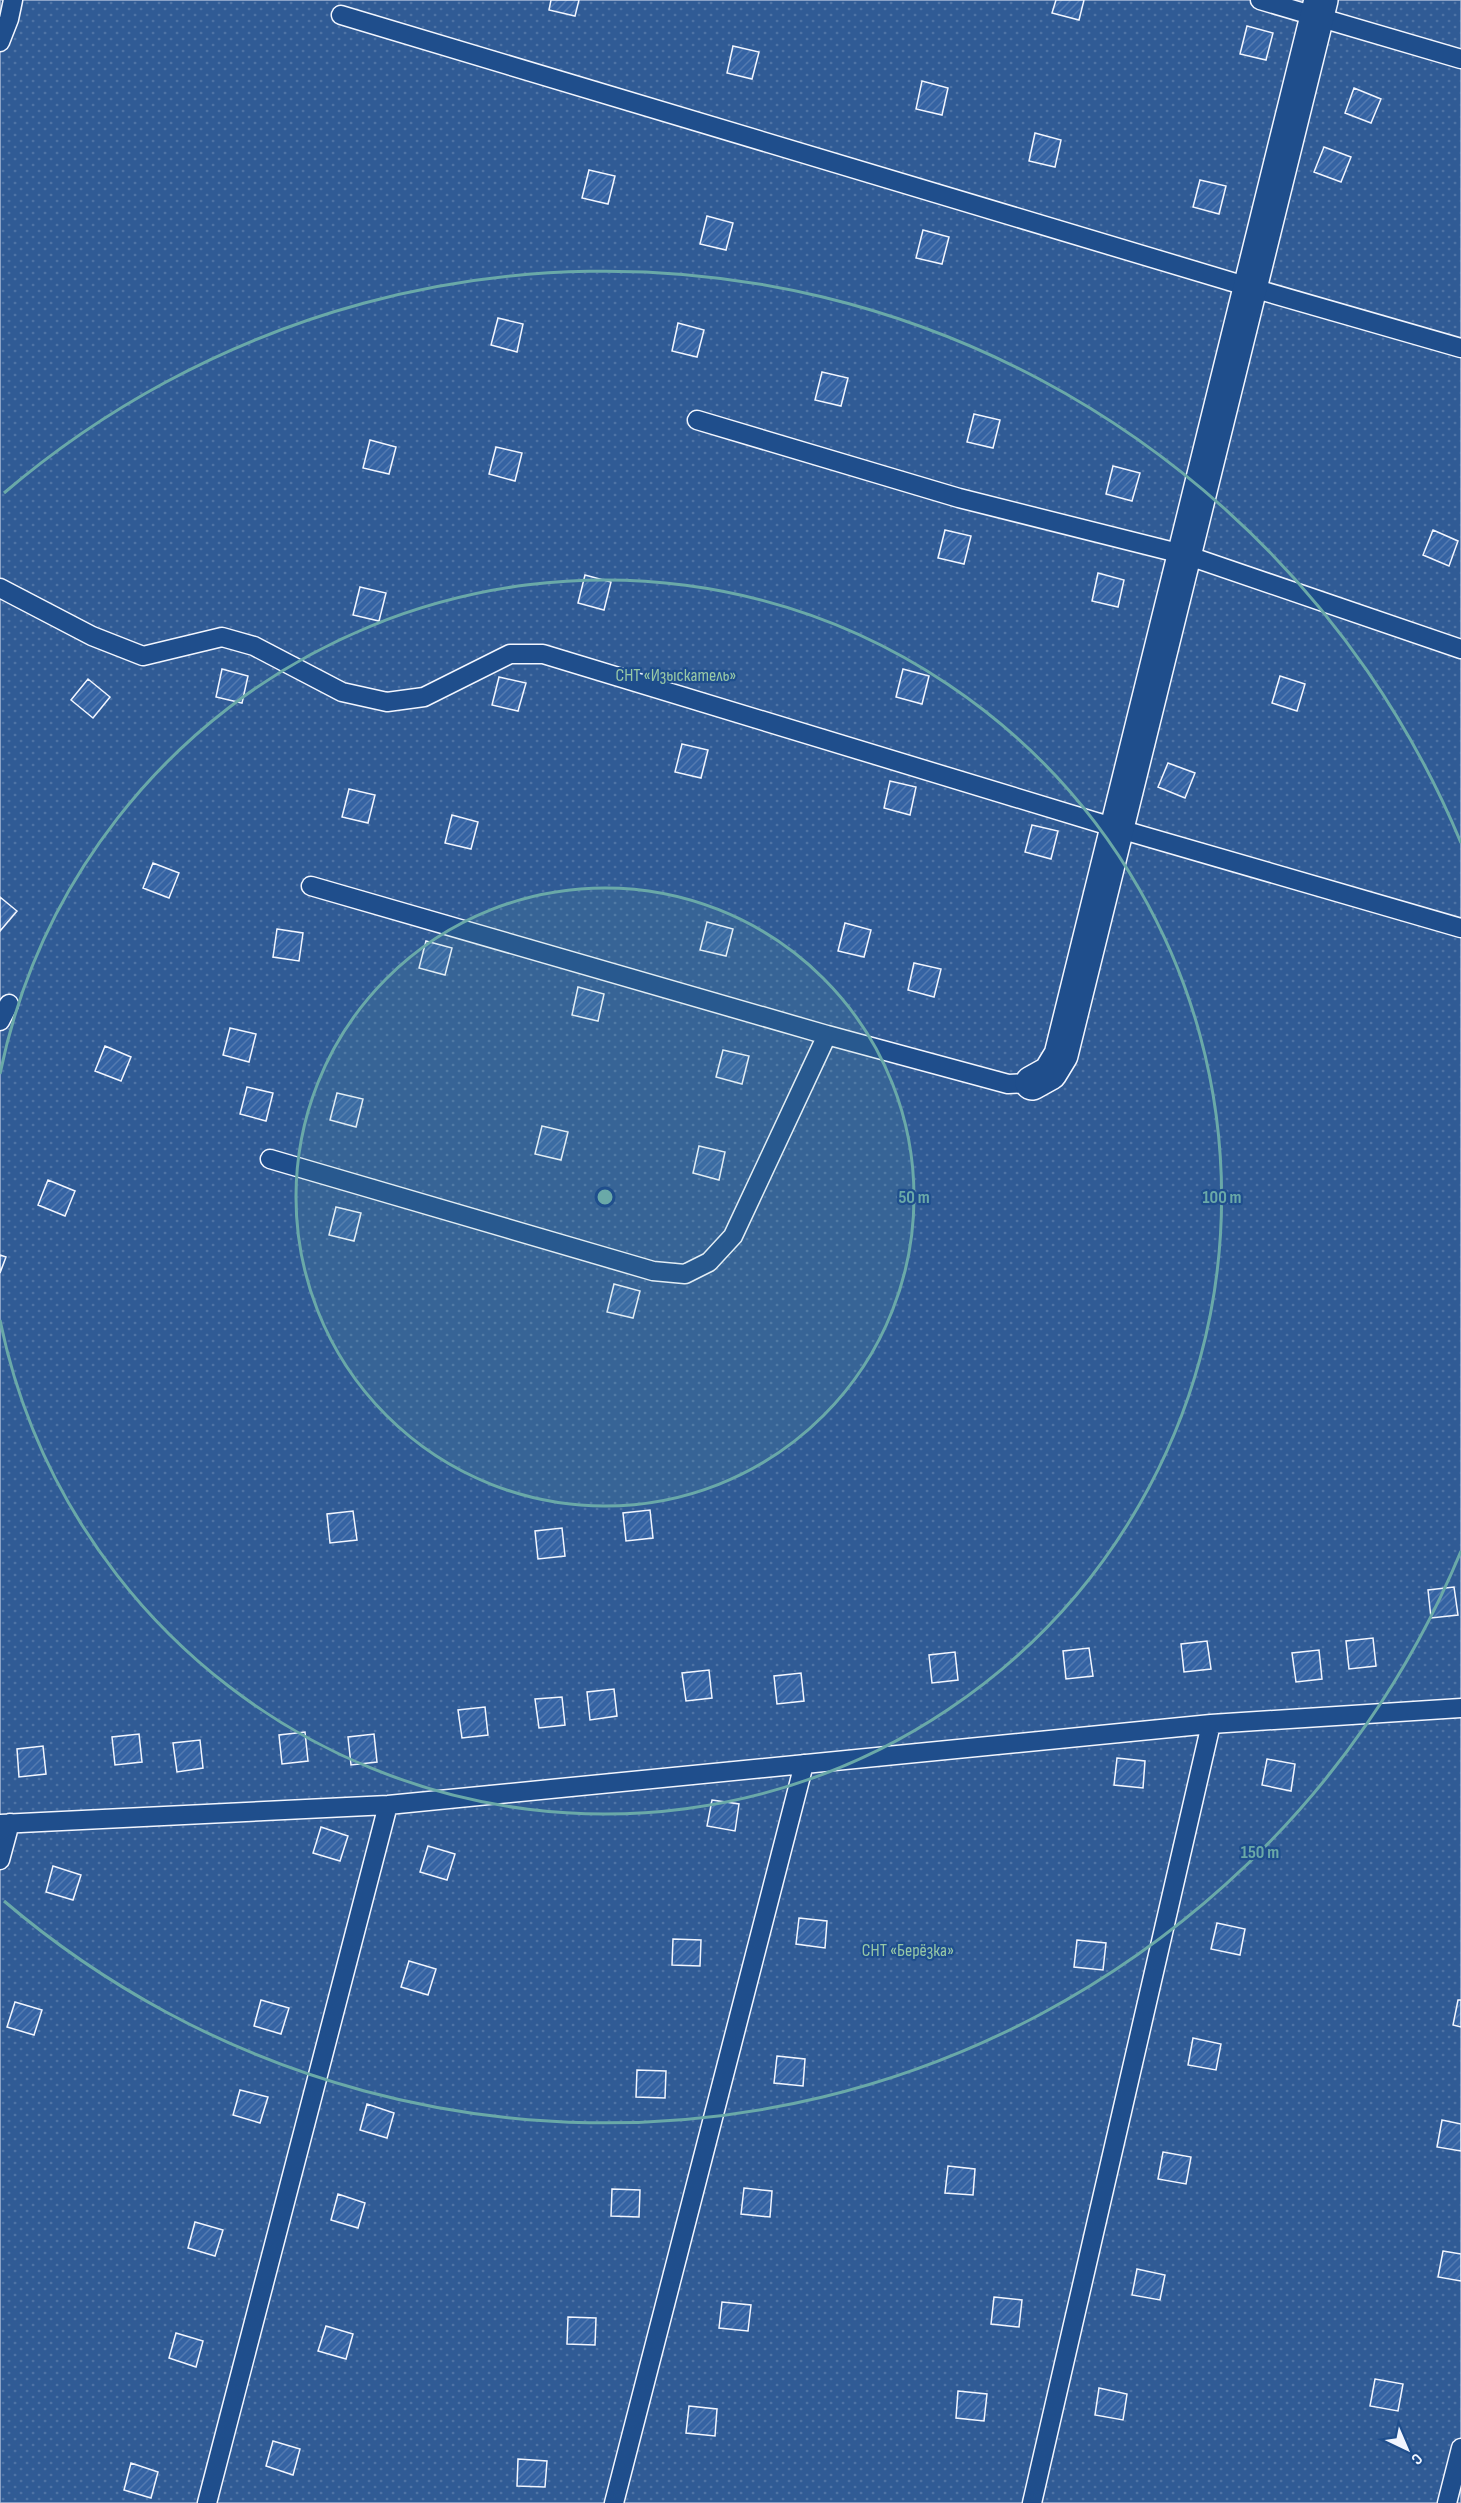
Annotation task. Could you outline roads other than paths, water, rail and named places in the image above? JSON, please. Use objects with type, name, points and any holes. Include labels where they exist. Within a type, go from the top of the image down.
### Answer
[{"type":"street","points":[[1032,1083],[1050,1073],[1061,1055],[1186,555],[1249,286],[1318,8]]},
{"type":"lane","points":[[0,42],[13,0]]},
{"type":"lane","points":[[1260,0],[1318,8],[1461,59]]},
{"type":"lane","points":[[341,15],[1461,348]]},
{"type":"lane","points":[[697,420],[959,498],[1186,555],[1461,650]]},
{"type":"lane","points":[[0,588],[92,636],[143,656],[222,637],[254,645],[342,692],[387,702],[424,697],[510,654],[543,654],[1116,828],[1461,928]]},
{"type":"lane","points":[[311,886],[827,1035],[1008,1084],[1032,1083]]},
{"type":"lane","points":[[0,1021],[9,1004]]},
{"type":"lane","points":[[270,1159],[653,1271],[685,1274],[709,1262],[733,1236],[827,1035]]},
{"type":"lane","points":[[0,1860],[5,1824],[388,1805],[1210,1724],[1461,1708]]},
{"type":"lane","points":[[1032,2503],[1210,1724]]},
{"type":"lane","points":[[614,2503],[804,1764]]},
{"type":"lane","points":[[207,2503],[388,1805]]},
{"type":"lane","points":[[1447,2503],[1461,2448]]},
{"type":"park label","name":"СНТ «Изыскатель»","points":[[676,675]]},
{"type":"park label","name":"СНТ «Берёзка»","points":[[908,1950]]}]
